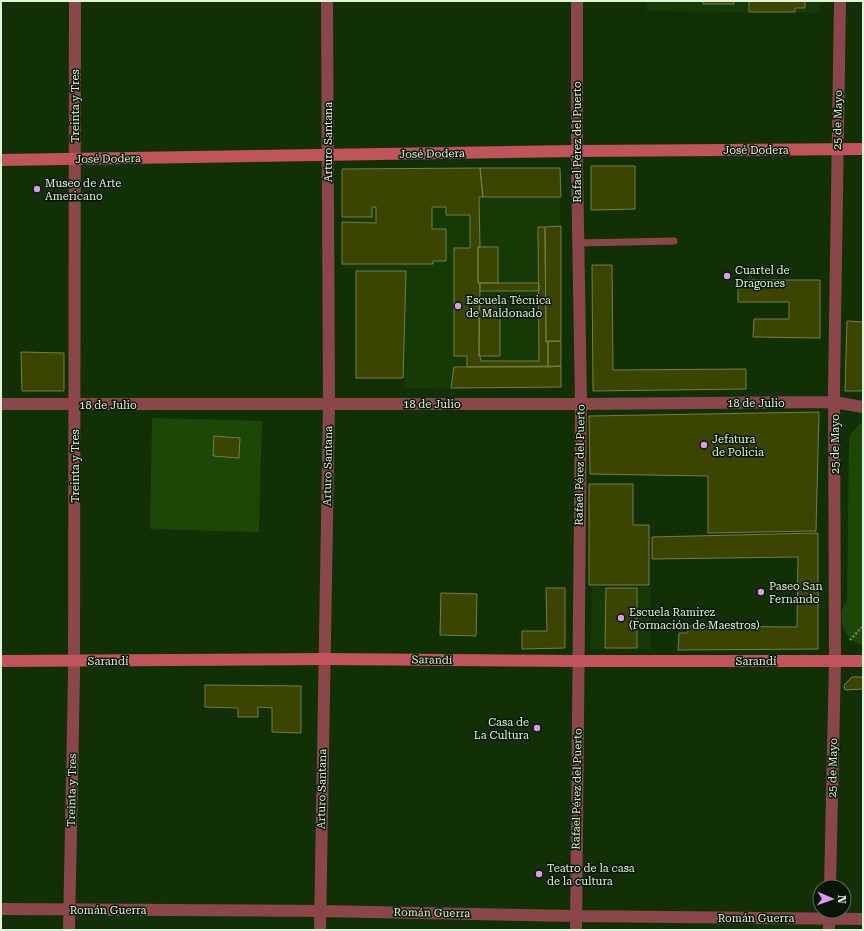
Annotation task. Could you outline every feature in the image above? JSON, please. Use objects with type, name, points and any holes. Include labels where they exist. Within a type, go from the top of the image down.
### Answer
[{"type":"street","name":"Treinta y Tres","points":[[69,930],[74,661],[75,1]]},
{"type":"street","name":"Arturo Santana","points":[[320,930],[329,404],[327,1]]},
{"type":"street","name":"Rafael Pérez del Puerto","points":[[576,930],[581,404],[576,151],[577,1]]},
{"type":"street","name":"25 de Mayo","points":[[830,879],[835,661],[834,388],[840,1]]},
{"type":"street","name":"José Dodera","points":[[1,160],[576,151],[863,149]]},
{"type":"street","name":"18 de Julio","points":[[1,404],[581,404],[834,402],[863,408]]},
{"type":"street","name":"Sarandí","points":[[1,660],[74,661],[324,659],[863,661]]},
{"type":"street","name":"Román Guerra","points":[[1,909],[320,911],[829,920],[863,919]]},
{"type":"lane","points":[[578,243],[674,241]]},
{"type":"shaded area","points":[[646,1],[820,1],[820,13],[646,11]]},
{"type":"shaded area","name":"Escuela Técnica de Maldonado","points":[[560,168],[561,387],[405,388],[405,378],[356,378],[356,269],[342,268],[342,169]]},
{"type":"shaded area","points":[[152,418],[262,421],[259,532],[150,529]]},
{"type":"shaded area","points":[[863,421],[863,645],[856,643],[846,633],[843,627],[842,613],[843,606],[847,600],[849,440],[851,433]]},
{"type":"shaded area","name":"Escuela Ramirez (Formación de Maestros)","points":[[592,587],[651,587],[651,650],[591,649]]},
{"type":"building","points":[[703,1],[734,1],[734,4],[703,4]]},
{"type":"building","points":[[749,1],[805,1],[805,8],[795,8],[795,12],[749,12]]},
{"type":"building","points":[[591,166],[635,166],[635,209],[591,210]]},
{"type":"building","points":[[480,168],[483,197],[479,197],[479,356],[481,361],[539,361],[538,227],[545,227],[546,342],[548,341],[548,367],[467,367],[467,356],[454,356],[454,248],[470,248],[470,215],[446,215],[446,207],[432,207],[432,229],[446,229],[446,261],[433,261],[433,264],[342,264],[342,222],[376,223],[376,207],[372,207],[372,217],[342,217],[342,169]]},
{"type":"building","points":[[480,168],[560,168],[561,197],[483,197]]},
{"type":"building","points":[[561,226],[561,341],[546,342],[545,227]]},
{"type":"building","points":[[478,247],[498,247],[498,283],[478,283]]},
{"type":"building","points":[[592,265],[612,265],[613,370],[746,369],[746,389],[593,391]]},
{"type":"building","points":[[356,271],[406,271],[403,378],[356,378]]},
{"type":"building","points":[[738,280],[820,280],[820,338],[753,337],[754,319],[789,319],[789,302],[738,302]]},
{"type":"building","points":[[480,283],[539,283],[539,291],[480,291]]},
{"type":"building","points":[[479,302],[500,302],[500,356],[479,356]]},
{"type":"building","points":[[847,321],[863,322],[863,391],[845,391]]},
{"type":"building","points":[[548,341],[561,341],[561,366],[548,367]]},
{"type":"building","points":[[21,352],[64,353],[64,391],[22,391]]},
{"type":"building","points":[[561,366],[561,387],[451,388],[454,367]]},
{"type":"building","name":"Jefatura de Policia","points":[[819,412],[816,531],[708,533],[708,476],[590,474],[589,416]]},
{"type":"building","points":[[214,436],[240,438],[239,458],[213,456]]},
{"type":"building","points":[[589,484],[633,484],[633,525],[649,525],[649,585],[589,585]]},
{"type":"building","points":[[818,533],[818,649],[678,650],[679,633],[687,633],[687,626],[797,627],[798,557],[652,559],[652,537]]},
{"type":"building","points":[[546,588],[565,588],[565,648],[522,649],[522,631],[547,631]]},
{"type":"building","points":[[606,588],[637,588],[637,648],[605,648]]},
{"type":"building","points":[[441,593],[477,594],[476,636],[440,635]]},
{"type":"building","points":[[852,677],[863,677],[863,689],[845,690],[844,685]]},
{"type":"building","points":[[205,685],[301,686],[301,733],[272,732],[272,708],[258,707],[258,717],[238,717],[238,708],[205,707]]},
{"type":"place","name":"Museo de Arte Americano","points":[[37,189]]},
{"type":"place","name":"Cuartel de Dragones","points":[[727,276]]},
{"type":"place","name":"Escuela Técnica de Maldonado","points":[[458,306]]},
{"type":"place","name":"Jefatura de Policia","points":[[704,445]]},
{"type":"place","name":"Paseo San Fernando","points":[[761,592]]},
{"type":"place","name":"Escuela Ramirez (Formación de Maestros)","points":[[621,618]]},
{"type":"place","name":"Casa de La Cultura","points":[[537,728]]},
{"type":"place","name":"Teatro de la casa de la cultura","points":[[539,874]]}]
